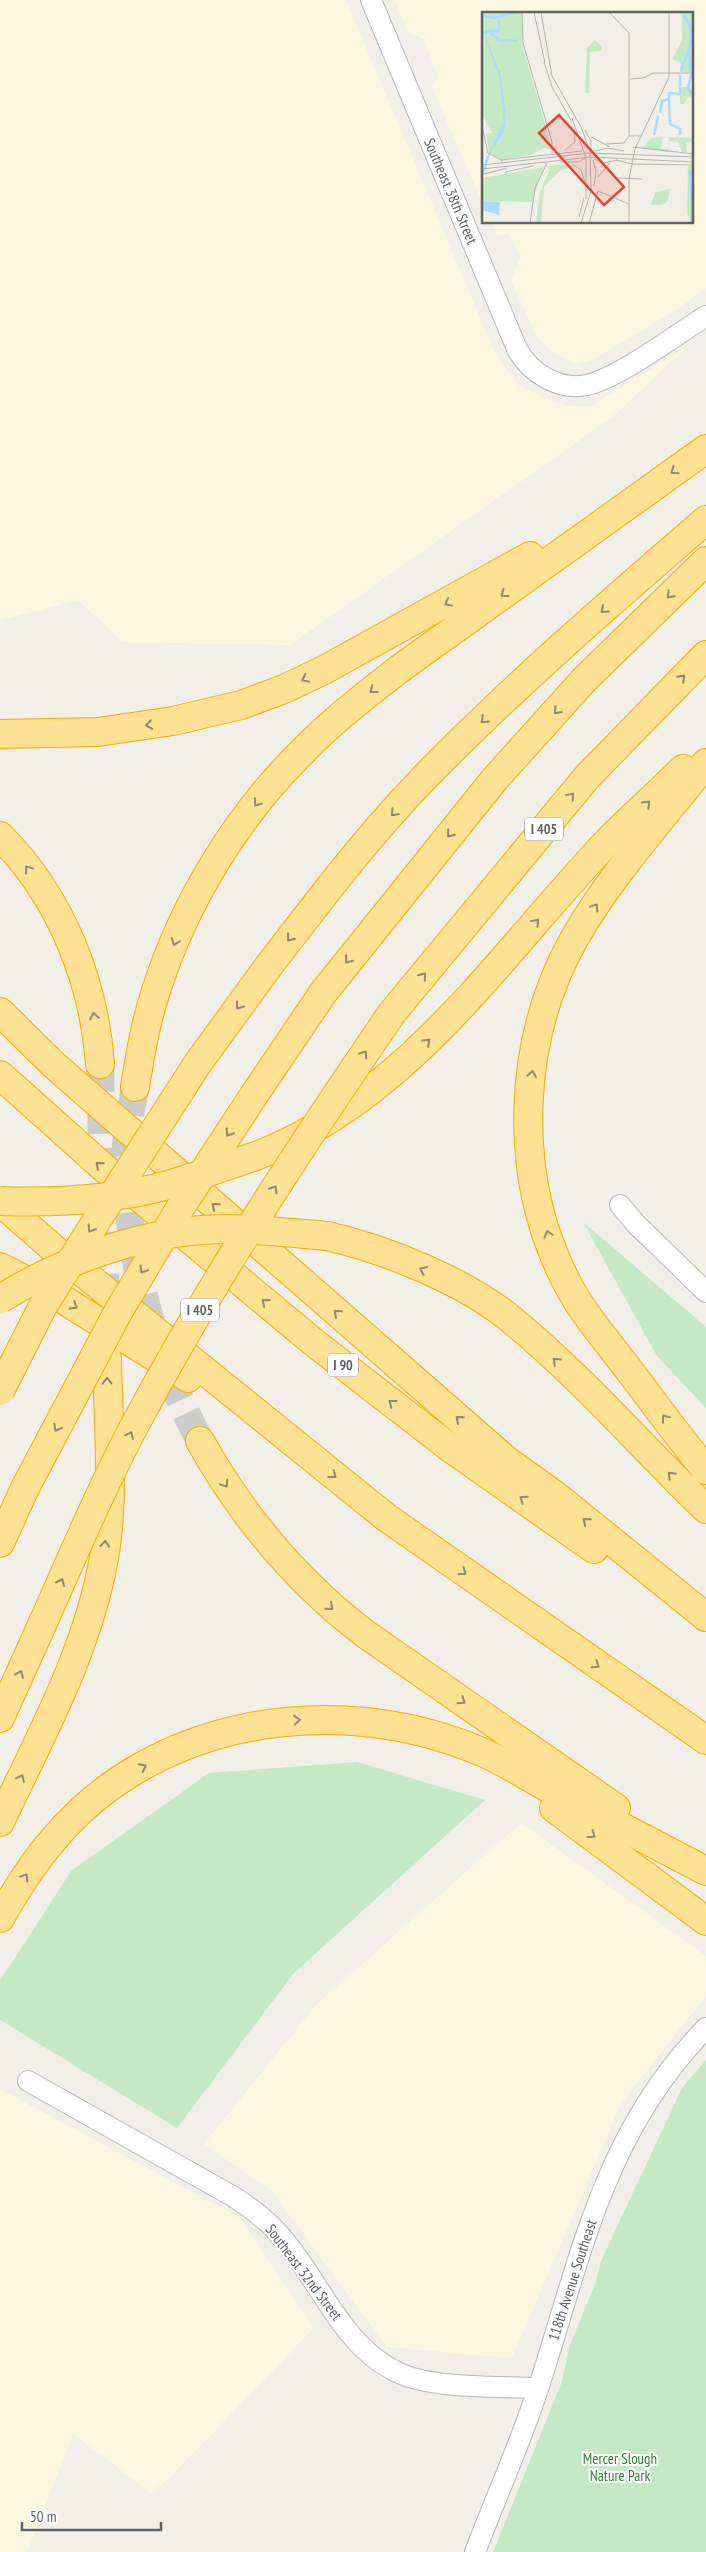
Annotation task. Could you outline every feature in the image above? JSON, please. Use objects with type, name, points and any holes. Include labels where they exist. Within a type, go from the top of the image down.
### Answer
[{"type":"highway","points":[[136,1087],[143,1039],[155,994],[180,930],[199,891],[259,799],[303,751],[357,702],[706,449]]},
{"type":"highway","points":[[0,734],[98,732],[164,722],[241,704],[284,689],[405,626],[643,493]]},
{"type":"highway","points":[[0,1391],[43,1306],[198,1063],[268,967],[348,864],[426,776],[528,679],[706,520]]},
{"type":"highway","points":[[0,1543],[25,1488],[118,1312],[182,1205],[323,993],[494,780],[584,680],[706,561]]},
{"type":"highway","name":"I 405","points":[[0,1718],[98,1499],[136,1422],[186,1334],[299,1149],[392,1013],[587,777],[706,655]]},
{"type":"highway","points":[[0,1202],[68,1201],[131,1193],[167,1185],[278,1147],[337,1113],[395,1071],[424,1045],[609,840],[706,748]]},
{"type":"highway","points":[[706,764],[596,904],[574,940],[554,982],[542,1017],[530,1086],[528,1123],[530,1165],[542,1216],[565,1280],[591,1322],[706,1470]]},
{"type":"highway","points":[[0,836],[36,878],[56,912],[75,951],[91,998],[100,1064]]},
{"type":"highway","points":[[0,1012],[54,1065],[506,1460],[706,1617]]},
{"type":"highway","name":"I 90","points":[[0,1075],[104,1168],[317,1345],[450,1447],[706,1628]]},
{"type":"highway","points":[[0,1202],[61,1255],[387,1518],[706,1740]]},
{"type":"highway","points":[[0,1299],[45,1274],[150,1237],[222,1229],[276,1231],[327,1236],[362,1245],[427,1272],[470,1293],[512,1320],[706,1509]]},
{"type":"highway","points":[[0,1267],[62,1298],[295,1445]]},
{"type":"highway","points":[[0,1822],[71,1672],[92,1609],[104,1558],[108,1472],[107,1358]]},
{"type":"highway","points":[[200,1441],[219,1475],[256,1528],[329,1606],[364,1633],[706,1870]]},
{"type":"highway","points":[[0,1918],[25,1876],[54,1839],[93,1801],[133,1772],[167,1754],[226,1731],[298,1719],[376,1722],[416,1730],[478,1750],[706,1870]]},
{"type":"highway","points":[[416,1730],[543,1799],[702,1919]]},
{"type":"street","name":"Southeast 38th Street","points":[[371,0],[523,360],[540,374],[566,385],[587,385],[625,367],[706,316]]},
{"type":"street","points":[[620,1205],[636,1224],[706,1292]]},
{"type":"street","name":"118th Avenue Southeast","points":[[474,2552],[538,2388],[602,2186],[648,2098],[706,2028]]},
{"type":"street","name":"Southeast 32nd Street","points":[[28,2081],[234,2197],[257,2212],[278,2233],[347,2330],[380,2362],[400,2373],[421,2380],[538,2388]]},
{"type":"shaded area","points":[[0,0],[346,0],[494,351],[519,386],[554,402],[572,407],[591,406],[690,345],[612,417],[290,645],[122,642],[78,600],[0,620]]},
{"type":"shaded area","points":[[395,0],[706,0],[706,288],[676,310],[592,360],[576,364],[552,351],[537,336],[511,281],[521,256],[510,235],[497,234],[492,224],[694,224],[694,12],[482,12],[482,202],[431,85],[438,77],[424,39],[408,32]]},
{"type":"shaded area","points":[[521,1823],[706,1956],[706,1996],[621,2103],[512,2358],[387,2347],[271,2190],[204,2144],[316,2005]]},
{"type":"shaded area","points":[[0,2089],[240,2218],[314,2328],[171,2476],[151,2493],[73,2434],[27,2552],[0,2552]]},
{"type":"green space","points":[[583,1222],[706,1327],[706,1408],[657,1356]]},
{"type":"green space","points":[[357,1762],[485,1800],[294,1973],[177,2128],[0,2020],[0,1981],[71,1871],[209,1773]]},
{"type":"green space","name":"Mercer Slough Nature Park","points":[[706,2060],[706,2552],[493,2552],[561,2384],[570,2345],[595,2284],[601,2261],[682,2088]]},
{"type":"tunnel","points":[[100,1064],[106,1309]]},
{"type":"tunnel","points":[[135,1087],[126,1151],[127,1189],[137,1264],[145,1300],[168,1372],[200,1441]]}]
